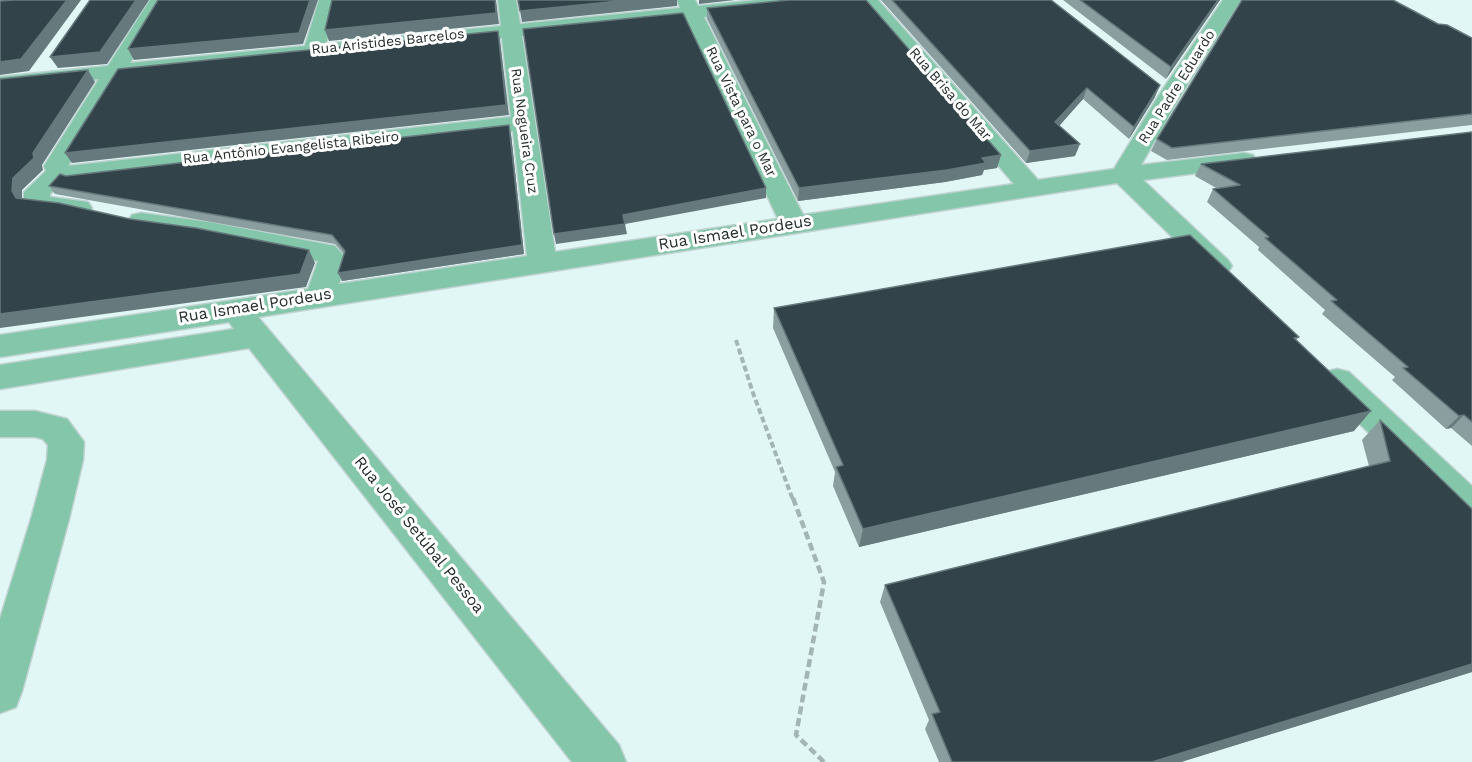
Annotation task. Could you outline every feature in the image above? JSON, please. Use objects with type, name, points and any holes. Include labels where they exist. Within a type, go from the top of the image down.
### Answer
[{"type":"street","points":[[159,0],[56,166],[59,172],[37,192],[37,203],[69,205],[325,252],[333,259],[321,295]]},
{"type":"street","points":[[314,49],[328,0]]},
{"type":"street","name":"Rua Nogueira Cruz","points":[[507,0],[542,263]]},
{"type":"street","name":"Rua Aristides Barcelos","points":[[0,83],[115,69],[511,30],[689,6],[813,0]]},
{"type":"street","name":"Rua Brisa do Mar","points":[[868,0],[1032,189]]},
{"type":"street","name":"Rua Padre Eduardo","points":[[1123,175],[1170,95],[1232,0]]},
{"type":"street","name":"Rua Vista para o Mar","points":[[689,6],[794,224]]},
{"type":"street","points":[[38,78],[51,58]]},
{"type":"street","points":[[1151,81],[1170,95]]},
{"type":"street","name":"Rua Antônio Evangelista Ribeiro","points":[[59,172],[72,174],[524,123]]},
{"type":"street","name":"Rua Ismael Pordeus","points":[[0,377],[246,322],[321,295],[1123,175],[1263,158]]},
{"type":"street","points":[[1123,175],[1240,287]]},
{"type":"street","name":"Rua Ismael Pordeus","points":[[0,346],[246,322]]},
{"type":"street","name":"Rua José Setúbal Pessoa","points":[[246,322],[602,762]]},
{"type":"street","points":[[1314,358],[1472,510]]},
{"type":"street","points":[[0,424],[23,423],[45,426],[55,429],[66,442],[65,460],[50,519],[0,691]]},
{"type":"path","points":[[736,340],[753,393],[824,582],[796,735],[824,762]]},
{"type":"building","points":[[67,0],[21,59],[0,62],[0,1]]},
{"type":"building","points":[[90,0],[136,0],[100,52],[50,57]]},
{"type":"building","points":[[158,0],[310,0],[299,33],[128,49]]},
{"type":"building","points":[[332,0],[495,0],[496,13],[325,30]]},
{"type":"building","points":[[518,0],[629,0],[520,11]]},
{"type":"building","points":[[789,0],[866,0],[1001,155],[982,158],[986,163],[947,170],[799,188],[707,8]]},
{"type":"building","points":[[892,0],[1051,0],[1160,85],[1134,127],[1087,88],[1055,122],[1080,144],[1030,151]]},
{"type":"building","points":[[1080,0],[1218,0],[1171,67]]},
{"type":"building","points":[[1242,0],[1393,0],[1438,24],[1447,25],[1472,38],[1472,114],[1172,148],[1157,139]]},
{"type":"building","points":[[683,13],[766,188],[623,215],[625,224],[554,234],[523,29]]},
{"type":"building","points":[[498,31],[506,105],[65,153],[118,69]]},
{"type":"building","points":[[88,70],[33,153],[34,158],[13,178],[12,191],[16,198],[59,203],[130,219],[196,228],[309,250],[300,274],[0,314],[0,79]]},
{"type":"building","points":[[509,125],[522,245],[338,273],[345,251],[332,235],[49,186],[60,174],[66,176]]},
{"type":"building","points":[[1472,132],[1472,422],[1464,415],[1459,416],[1403,368],[1408,367],[1331,301],[1337,300],[1265,238],[1269,237],[1213,189],[1240,185],[1201,164]]},
{"type":"building","points":[[1190,235],[1299,337],[1294,338],[1371,411],[863,529],[836,467],[843,465],[774,308]]},
{"type":"building","points":[[1380,420],[1472,509],[1472,664],[1152,762],[952,762],[932,714],[940,712],[885,585],[1390,461]]}]
